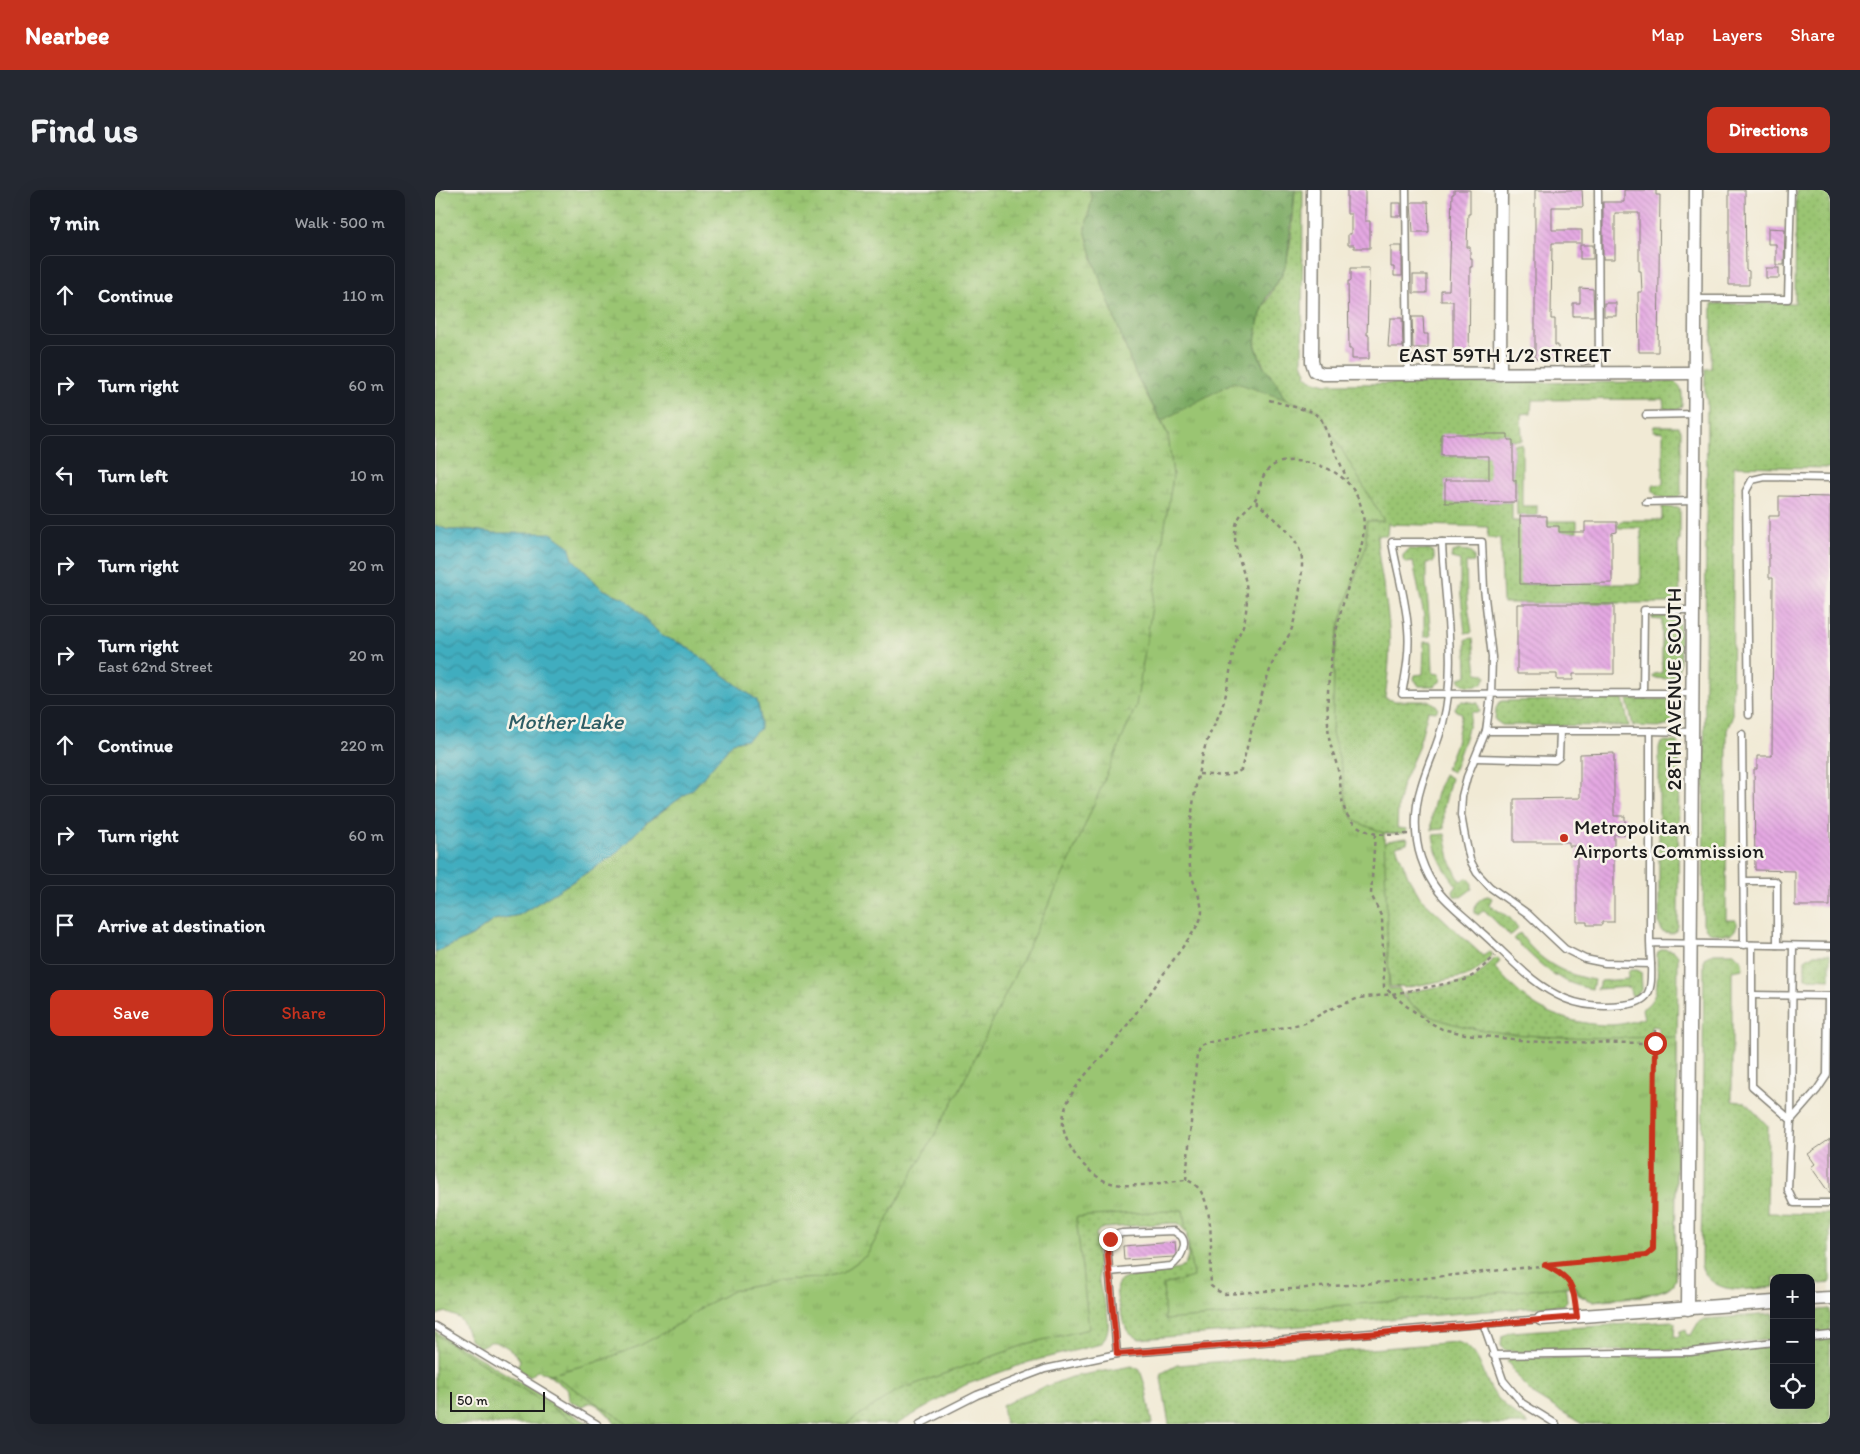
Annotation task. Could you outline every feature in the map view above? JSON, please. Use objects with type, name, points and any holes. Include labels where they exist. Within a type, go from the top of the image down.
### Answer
[{"type":"street","name":"EAST 59TH 1/2 STREET","points":[[1313,190],[1312,362],[1315,371],[1323,374],[1695,373]]},
{"type":"street","points":[[1500,374],[1501,190]]},
{"type":"street","name":"28TH AVENUE SOUTH","points":[[1688,1309],[1696,190]]},
{"type":"street","points":[[1815,1299],[1830,1298]]},
{"type":"street","points":[[1541,1319],[1770,1302]]},
{"type":"lane","points":[[1406,190],[1408,374]]},
{"type":"lane","points":[[1598,190],[1599,374]]},
{"type":"lane","points":[[1695,299],[1789,299],[1791,190]]},
{"type":"lane","points":[[1646,415],[1695,414]]},
{"type":"lane","points":[[1749,715],[1746,491],[1752,480],[1765,477],[1830,478]]},
{"type":"lane","points":[[1646,502],[1694,501]]},
{"type":"lane","points":[[1651,964],[1605,963],[1585,959],[1565,949],[1528,914],[1490,887],[1477,873],[1470,860],[1461,815],[1462,796],[1467,777],[1486,731],[1491,695],[1492,657],[1484,589],[1482,542],[1392,542],[1406,608],[1408,630],[1408,660],[1403,694],[1491,695],[1693,693]]},
{"type":"lane","points":[[1442,542],[1450,644],[1449,694],[1443,723],[1421,787],[1416,811],[1416,834],[1421,857],[1439,893],[1530,978],[1567,1000],[1612,1006],[1634,1004],[1646,998],[1652,984],[1650,943],[1650,731]]},
{"type":"lane","points":[[1643,693],[1644,610],[1693,610]]},
{"type":"lane","points":[[1486,731],[1692,732]]},
{"type":"lane","points":[[1476,758],[1555,760],[1559,756],[1559,731]]},
{"type":"lane","points":[[1742,734],[1743,945]]},
{"type":"lane","points":[[1744,881],[1775,881],[1777,883],[1777,945]]},
{"type":"lane","points":[[1650,943],[1830,946]]},
{"type":"lane","points":[[1752,945],[1752,1086],[1791,1120]]},
{"type":"lane","points":[[1793,946],[1791,1120],[1788,1190],[1795,1203],[1830,1203]]},
{"type":"lane","points":[[1752,995],[1829,996],[1827,1075],[1817,1090],[1791,1120]]},
{"type":"lane","points":[[1109,1272],[1171,1266],[1176,1263],[1182,1253],[1184,1242],[1181,1236],[1174,1231],[1123,1233],[1114,1235],[1110,1239],[1107,1246],[1109,1272],[1117,1354]]},
{"type":"lane","points":[[920,1424],[977,1394],[1045,1369],[1117,1354],[1541,1319]]},
{"type":"lane","points":[[1483,1323],[1503,1380],[1522,1403],[1556,1424]]},
{"type":"lane","points":[[435,1326],[597,1424]]},
{"type":"lane","points":[[1815,1337],[1830,1336]]},
{"type":"lane","points":[[1493,1355],[1690,1352],[1770,1342]]},
{"type":"path","points":[[1269,400],[1313,412],[1321,419],[1347,481],[1359,500],[1363,517],[1361,550],[1344,597],[1330,661],[1329,741],[1340,777],[1340,796],[1345,812],[1355,824],[1375,834],[1384,836],[1416,834]]},
{"type":"path","points":[[1347,481],[1321,466],[1285,461],[1274,464],[1267,469],[1254,500],[1243,511],[1236,524],[1235,541],[1237,557],[1245,578],[1247,598],[1243,628],[1237,641],[1222,707],[1206,743],[1193,800],[1189,855],[1202,912],[1200,920],[1192,934],[1112,1045],[1075,1087],[1063,1120],[1069,1147],[1095,1175],[1110,1183],[1127,1185],[1186,1180],[1197,1186],[1206,1201],[1210,1228],[1211,1286],[1225,1294],[1387,1282],[1646,1255],[1653,1249],[1655,1029]]},
{"type":"path","points":[[1199,774],[1226,775],[1235,774],[1241,770],[1252,724],[1272,664],[1291,632],[1294,620],[1303,565],[1301,555],[1291,534],[1254,500]]},
{"type":"path","points":[[1375,834],[1371,894],[1382,918],[1384,987],[1391,994],[1429,1022],[1442,1028],[1465,1034],[1539,1042],[1655,1043]]},
{"type":"path","points":[[1186,1180],[1199,1047],[1206,1043],[1305,1023],[1328,1010],[1359,998],[1465,980],[1474,975],[1501,950]]},
{"type":"path","points":[[1545,1265],[1568,1278],[1573,1291],[1577,1317]]},
{"type":"green space","points":[[435,190],[1089,190],[1092,198],[1085,230],[1093,260],[1135,373],[1184,465],[1119,840],[830,1317],[551,1374],[537,1371],[530,1377],[517,1369],[520,1361],[508,1348],[494,1342],[489,1342],[479,1347],[468,1335],[461,1320],[457,1317],[445,1312],[435,1316],[435,953],[472,936],[494,920],[519,915],[612,857],[647,822],[694,788],[733,742],[747,739],[760,715],[757,700],[684,645],[662,636],[626,599],[602,589],[573,559],[568,546],[474,530],[448,530],[435,525]]},
{"type":"green space","points":[[1089,190],[1295,190],[1287,262],[1281,276],[1267,297],[1258,323],[1255,344],[1262,364],[1277,384],[1295,418],[1168,434],[1135,373],[1093,260],[1085,230],[1092,198]]},
{"type":"green space","points":[[1295,190],[1303,190],[1302,362],[1306,372],[1305,375],[1311,380],[1326,384],[1673,382],[1677,383],[1682,391],[1682,406],[1677,410],[1664,408],[1663,399],[1532,400],[1531,413],[1521,414],[1522,440],[1508,440],[1507,434],[1441,435],[1441,456],[1507,456],[1507,480],[1445,480],[1446,503],[1512,502],[1512,521],[1542,521],[1520,584],[1641,584],[1641,528],[1618,528],[1618,524],[1623,520],[1662,520],[1662,507],[1680,508],[1680,540],[1678,541],[1680,595],[1672,603],[1503,603],[1500,538],[1487,538],[1488,527],[1388,524],[1387,535],[1377,535],[1390,637],[1385,698],[1395,701],[1430,701],[1438,708],[1436,712],[1428,711],[1418,748],[1403,782],[1398,807],[1397,828],[1406,829],[1407,832],[1404,833],[1387,833],[1365,828],[1346,812],[1331,729],[1333,667],[1340,625],[1355,574],[1317,412],[1287,403],[1265,368],[1256,346],[1256,329],[1259,319],[1281,276],[1288,257]]},
{"type":"green space","points":[[1796,190],[1830,190],[1830,468],[1734,466],[1732,718],[1727,730],[1726,920],[1735,920],[1737,925],[1731,934],[1718,934],[1707,930],[1703,923],[1707,401],[1705,369],[1711,369],[1712,304],[1795,303]]},
{"type":"green space","points":[[1234,382],[1319,411],[1384,521],[1366,521],[1366,547],[1339,627],[1335,649],[1332,733],[1342,769],[1348,811],[1357,822],[1384,833],[1389,989],[1399,988],[1415,1007],[1444,1021],[1482,1030],[1526,1035],[1571,1037],[1677,1037],[1675,1279],[1672,1285],[1655,1293],[1592,1301],[1582,1297],[1576,1286],[1165,1320],[1163,1285],[1193,1277],[1183,1210],[1076,1217],[1089,1329],[1030,1343],[896,1391],[846,1424],[629,1424],[551,1374],[597,1362],[639,1346],[674,1327],[705,1305],[735,1290],[783,1280],[820,1278],[842,1273],[867,1255],[959,1091],[1070,860],[1136,706],[1173,476],[1168,434],[1161,421]]},
{"type":"green space","points":[[1654,426],[1678,426],[1681,430],[1681,494],[1677,498],[1660,497],[1653,491],[1653,485],[1663,484],[1663,432],[1653,431]]},
{"type":"green space","points":[[1513,444],[1522,444],[1522,506],[1537,506],[1537,516],[1517,516],[1516,480],[1513,480]]},
{"type":"green space","points":[[1547,521],[1577,521],[1577,532],[1559,532],[1547,526]]},
{"type":"green space","points":[[1409,549],[1431,550],[1434,554],[1434,562],[1426,563],[1431,636],[1424,637],[1424,616],[1413,562],[1406,563],[1403,560],[1403,555]]},
{"type":"green space","points":[[1458,550],[1470,551],[1474,556],[1474,562],[1466,563],[1467,599],[1472,632],[1465,633],[1460,587],[1460,560],[1451,558],[1452,553]]},
{"type":"green space","points":[[1653,615],[1674,617],[1678,620],[1680,626],[1680,665],[1676,676],[1662,679],[1652,676],[1662,673],[1662,620],[1652,619]]},
{"type":"green space","points":[[1473,638],[1477,673],[1484,674],[1486,677],[1482,684],[1468,686],[1460,681],[1459,678],[1467,676],[1466,639]]},
{"type":"green space","points":[[1424,642],[1432,642],[1433,673],[1440,674],[1441,681],[1434,686],[1419,686],[1414,679],[1415,675],[1423,674]]},
{"type":"green space","points":[[1623,699],[1629,726],[1502,725],[1495,720],[1496,708],[1503,701]]},
{"type":"green space","points":[[1627,700],[1672,700],[1679,707],[1678,720],[1675,723],[1651,727],[1633,726]]},
{"type":"green space","points":[[1462,701],[1478,703],[1480,712],[1472,712],[1453,772],[1446,769],[1456,743],[1462,713],[1456,711],[1455,708]]},
{"type":"green space","points":[[1665,741],[1677,742],[1679,744],[1678,926],[1675,932],[1670,934],[1662,932],[1659,924],[1659,748],[1660,744]]},
{"type":"green space","points":[[1444,774],[1451,778],[1444,807],[1444,829],[1432,830],[1433,808]]},
{"type":"green space","points":[[1445,834],[1451,863],[1460,881],[1467,878],[1471,882],[1472,889],[1461,897],[1454,896],[1453,891],[1457,886],[1441,862],[1434,842],[1433,835]]},
{"type":"green space","points":[[1408,839],[1407,843],[1396,846],[1408,876],[1420,897],[1483,956],[1488,951],[1492,953],[1492,956],[1476,971],[1467,976],[1404,988],[1403,986],[1390,987],[1384,913],[1383,844],[1388,841]]},
{"type":"green space","points":[[1488,896],[1492,898],[1489,905],[1510,918],[1518,929],[1510,936],[1484,910],[1478,915],[1475,913],[1475,907],[1478,902]]},
{"type":"green space","points":[[1520,933],[1535,951],[1552,965],[1583,978],[1594,980],[1592,989],[1568,982],[1549,971],[1514,939]]},
{"type":"green space","points":[[1664,949],[1674,951],[1678,956],[1675,1279],[1667,1289],[1644,1296],[1593,1301],[1578,1295],[1569,1270],[1656,1252],[1658,1027],[1651,1026],[1651,1036],[1648,1040],[1531,1040],[1450,1028],[1409,1003],[1404,993],[1474,979],[1494,959],[1498,958],[1500,961],[1495,968],[1524,997],[1544,1010],[1565,1018],[1588,1023],[1600,1025],[1624,1024],[1644,1018],[1642,1009],[1652,999],[1657,985],[1657,955],[1659,951]]},
{"type":"green space","points":[[1714,953],[1734,953],[1742,961],[1743,969],[1732,971],[1732,1101],[1745,1102],[1768,1126],[1767,1213],[1830,1214],[1830,1283],[1815,1285],[1815,1274],[1770,1274],[1770,1287],[1732,1289],[1714,1283],[1706,1276],[1701,1266],[1704,958]]},
{"type":"green space","points":[[1814,954],[1830,954],[1830,979],[1805,978],[1805,960]]},
{"type":"green space","points":[[1630,970],[1641,972],[1642,989],[1637,995],[1632,996],[1629,987],[1597,989],[1601,981],[1628,979]]},
{"type":"green space","points":[[1001,1131],[1565,1283],[1567,1301],[1563,1305],[1140,1339],[1131,1335],[1127,1330],[1118,1302],[1117,1286],[1126,1278],[1179,1269],[1185,1264],[1188,1256],[1187,1234],[1181,1226],[1173,1223],[1104,1228],[1096,1234],[1099,1281],[1108,1321],[1106,1336],[1101,1344],[1029,1362],[965,1385],[897,1424],[690,1424]]},
{"type":"green space","points":[[1830,1309],[1830,1332],[1815,1334],[1815,1311]]},
{"type":"green space","points":[[1770,1314],[1770,1339],[1676,1350],[1516,1352],[1506,1350],[1501,1346],[1502,1336],[1511,1332],[1671,1321],[1675,1323],[1674,1336],[1679,1337],[1680,1331],[1686,1329],[1687,1335],[1691,1335],[1698,1323],[1705,1319]]},
{"type":"green space","points":[[435,1331],[589,1424],[578,1424],[435,1334]]},
{"type":"green space","points":[[435,1334],[578,1424],[435,1424]]},
{"type":"green space","points":[[1830,1338],[1830,1424],[1582,1424],[1534,1395],[1523,1384],[1507,1361],[1514,1358],[1689,1356],[1770,1346],[1770,1409],[1815,1409],[1815,1340]]},
{"type":"green space","points":[[1456,1342],[1465,1345],[1471,1350],[1496,1396],[1511,1411],[1529,1424],[1169,1424],[1161,1378],[1162,1373],[1177,1365]]},
{"type":"green space","points":[[1132,1366],[1140,1370],[1145,1385],[1152,1424],[1005,1424],[1002,1406],[1023,1395],[1071,1377]]},
{"type":"green space","points":[[543,1371],[661,1424],[615,1424],[600,1407],[589,1403],[581,1407],[569,1400],[568,1390]]},
{"type":"water","name":"Mother Lake","points":[[435,525],[448,530],[474,530],[494,533],[551,533],[569,546],[573,559],[602,589],[626,599],[662,636],[684,645],[757,700],[760,714],[760,729],[747,739],[733,742],[694,788],[647,822],[612,857],[519,915],[494,920],[472,936],[435,953]]},
{"type":"building","points":[[1347,190],[1365,190],[1365,221],[1370,221],[1370,248],[1354,248],[1354,245],[1348,245],[1348,234],[1351,234],[1351,214],[1347,214]]},
{"type":"building","points":[[1454,190],[1470,190],[1467,247],[1470,247],[1470,258],[1472,258],[1472,267],[1470,267],[1469,359],[1453,359],[1453,301],[1441,301],[1441,290],[1449,290],[1452,194],[1454,194]]},
{"type":"building","points":[[1535,190],[1582,190],[1583,207],[1552,207],[1552,230],[1582,230],[1582,243],[1552,243],[1551,319],[1555,319],[1555,345],[1558,345],[1558,359],[1535,359]]},
{"type":"building","points":[[1624,190],[1656,190],[1656,195],[1660,195],[1658,352],[1639,352],[1638,292],[1642,292],[1641,271],[1639,271],[1639,213],[1615,213],[1615,259],[1603,259],[1603,202],[1624,202]]},
{"type":"building","points":[[1729,190],[1745,190],[1746,270],[1749,271],[1749,285],[1729,285]]},
{"type":"building","points":[[1428,202],[1429,232],[1413,232],[1411,203]]},
{"type":"building","points":[[1392,203],[1401,203],[1401,216],[1392,216]]},
{"type":"building","points":[[1768,228],[1785,229],[1784,265],[1776,265],[1776,244],[1768,244]]},
{"type":"building","points":[[1580,245],[1593,245],[1593,259],[1580,259]]},
{"type":"building","points":[[1391,246],[1402,246],[1402,276],[1394,276],[1394,267],[1391,267]]},
{"type":"building","points":[[1351,268],[1369,268],[1367,335],[1369,335],[1369,359],[1352,359],[1352,349],[1349,349],[1348,281],[1351,281]]},
{"type":"building","points":[[1766,268],[1779,268],[1779,278],[1766,278]]},
{"type":"building","points":[[1413,275],[1427,275],[1427,293],[1413,293]]},
{"type":"building","points":[[1580,288],[1593,289],[1594,316],[1573,316],[1573,303],[1580,303]]},
{"type":"building","points":[[1604,303],[1616,303],[1616,316],[1604,316]]},
{"type":"building","points":[[1412,317],[1423,317],[1424,334],[1428,334],[1428,348],[1413,348]]},
{"type":"building","points":[[1390,318],[1402,318],[1403,347],[1388,347]]},
{"type":"building","points":[[1581,351],[1591,351],[1592,364],[1581,365]]},
{"type":"building","points":[[1441,434],[1508,434],[1508,440],[1513,440],[1513,480],[1516,480],[1516,502],[1445,503],[1445,480],[1489,480],[1489,456],[1441,456]]},
{"type":"building","points":[[1779,496],[1830,497],[1830,906],[1795,906],[1795,871],[1755,870],[1754,769],[1757,769],[1757,756],[1772,756],[1773,578],[1769,578],[1769,516],[1779,516]]},
{"type":"building","points":[[1520,516],[1547,516],[1547,526],[1559,526],[1559,532],[1585,532],[1585,522],[1617,522],[1617,532],[1612,533],[1612,583],[1520,584]]},
{"type":"building","points":[[1517,604],[1614,604],[1614,674],[1573,674],[1573,680],[1557,680],[1557,674],[1517,674]]},
{"type":"building","name":"Metropolitan Airports Commission","points":[[1614,753],[1614,816],[1625,816],[1625,834],[1614,834],[1614,922],[1602,922],[1602,925],[1587,925],[1587,922],[1577,922],[1577,846],[1569,846],[1569,842],[1514,842],[1514,799],[1580,798],[1580,754]]},
{"type":"building","points":[[1830,1139],[1830,1194],[1811,1167],[1815,1164],[1808,1154]]},
{"type":"building","points":[[1175,1242],[1176,1253],[1174,1257],[1124,1260],[1123,1246]]},
{"type":"place","name":"Metropolitan Airports Commission","points":[[1564,838]]},
{"type":"route","points":[[1110,1239],[1107,1246],[1117,1354],[1483,1323],[1577,1317],[1573,1291],[1568,1278],[1545,1265],[1646,1255],[1651,1253],[1653,1249],[1655,1043]]}]
